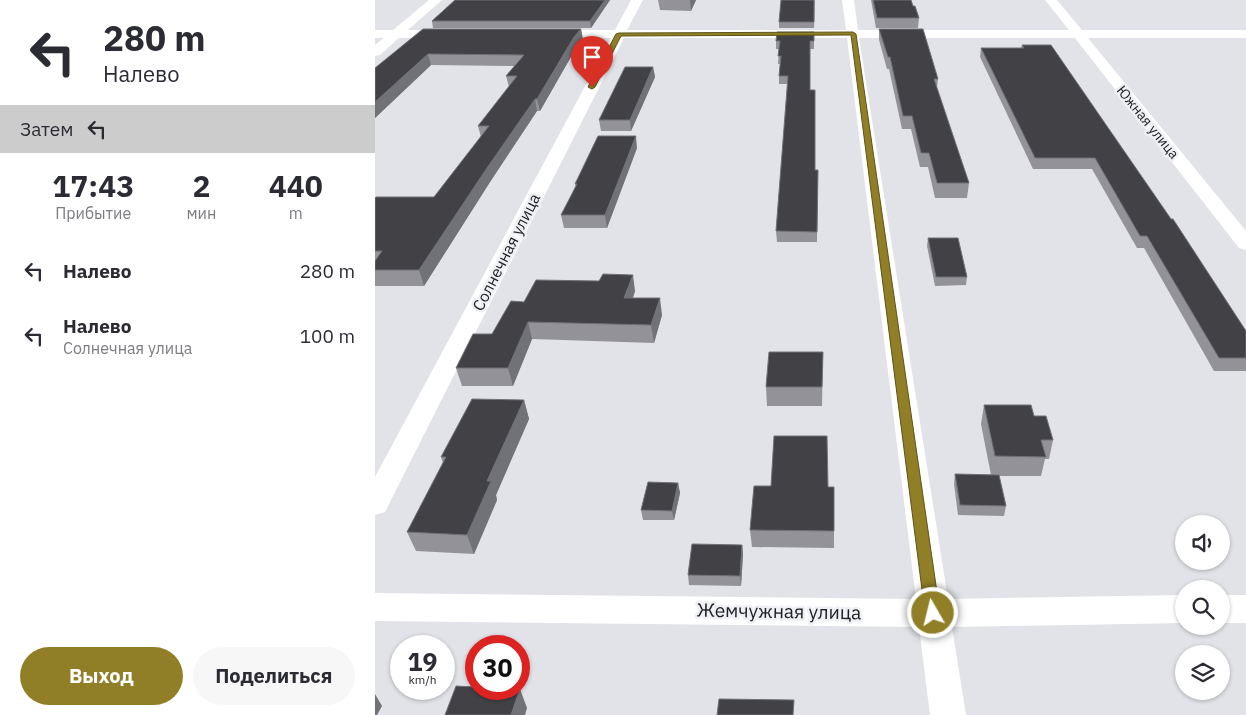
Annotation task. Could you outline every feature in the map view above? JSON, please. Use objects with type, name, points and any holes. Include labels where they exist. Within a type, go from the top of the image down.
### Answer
[{"type":"street","points":[[375,52],[436,0]]},
{"type":"street","name":"Солнечная улица","points":[[375,504],[637,0]]},
{"type":"street","points":[[848,0],[948,715]]},
{"type":"street","name":"Южная улица","points":[[1051,0],[1246,244]]},
{"type":"street","points":[[375,34],[464,34]]},
{"type":"street","points":[[541,34],[1246,34]]},
{"type":"street","name":"Жемчужная улица","points":[[375,607],[933,613],[1175,609]]},
{"type":"street","points":[[1230,609],[1246,609]]},
{"type":"building","points":[[455,0],[605,0],[590,21],[432,21]]},
{"type":"building","points":[[781,0],[814,0],[814,22],[779,22]]},
{"type":"building","points":[[873,0],[911,0],[919,18],[877,18]]},
{"type":"building","points":[[423,29],[581,29],[574,37],[537,99],[535,99],[487,168],[419,270],[375,270],[375,261],[382,251],[375,251],[375,198],[434,197],[489,126],[478,126],[517,76],[506,76],[524,55],[428,54],[375,102],[375,68]]},
{"type":"building","points":[[879,29],[923,29],[938,79],[934,79],[969,183],[937,183],[929,153],[921,153],[912,116],[903,116],[890,57],[888,57]]},
{"type":"building","points":[[777,32],[814,32],[814,41],[810,41],[810,90],[815,90],[815,170],[818,170],[817,232],[776,231],[788,76],[779,76],[781,56],[778,56],[780,41],[776,41]]},
{"type":"building","points":[[1022,45],[1051,45],[1171,219],[1173,219],[1246,331],[1246,358],[1219,358],[1147,236],[1140,236],[1095,158],[1035,158],[981,48],[1024,48]]},
{"type":"building","points":[[625,67],[653,67],[630,120],[599,120]]},
{"type":"building","points":[[598,136],[636,136],[605,215],[561,215],[577,184],[575,184]]},
{"type":"building","points":[[928,238],[958,238],[967,277],[936,277]]},
{"type":"building","points":[[603,274],[633,275],[624,298],[660,298],[651,325],[528,322],[508,368],[456,368],[473,334],[492,334],[511,301],[524,302],[536,280],[599,281]]},
{"type":"building","points":[[769,352],[823,352],[822,387],[766,387]]},
{"type":"building","points":[[472,399],[524,400],[487,481],[491,481],[467,535],[407,532],[446,457],[441,457]]},
{"type":"building","points":[[984,405],[1031,405],[1034,416],[1046,416],[1053,440],[1041,440],[1046,457],[995,456]]},
{"type":"building","points":[[774,436],[827,436],[828,487],[834,487],[834,531],[750,530],[754,486],[771,486]]},
{"type":"building","points":[[955,474],[999,475],[1006,506],[960,505]]},
{"type":"building","points":[[648,482],[678,483],[672,511],[641,510]]},
{"type":"building","points":[[692,544],[742,545],[740,576],[688,575]]},
{"type":"building","points":[[456,686],[465,686],[465,700],[516,700],[511,715],[445,715],[451,700],[455,700]]},
{"type":"building","points":[[719,699],[794,700],[793,715],[717,715]]},
{"type":"route","points":[[592,87],[619,34],[853,34],[933,613]]}]
